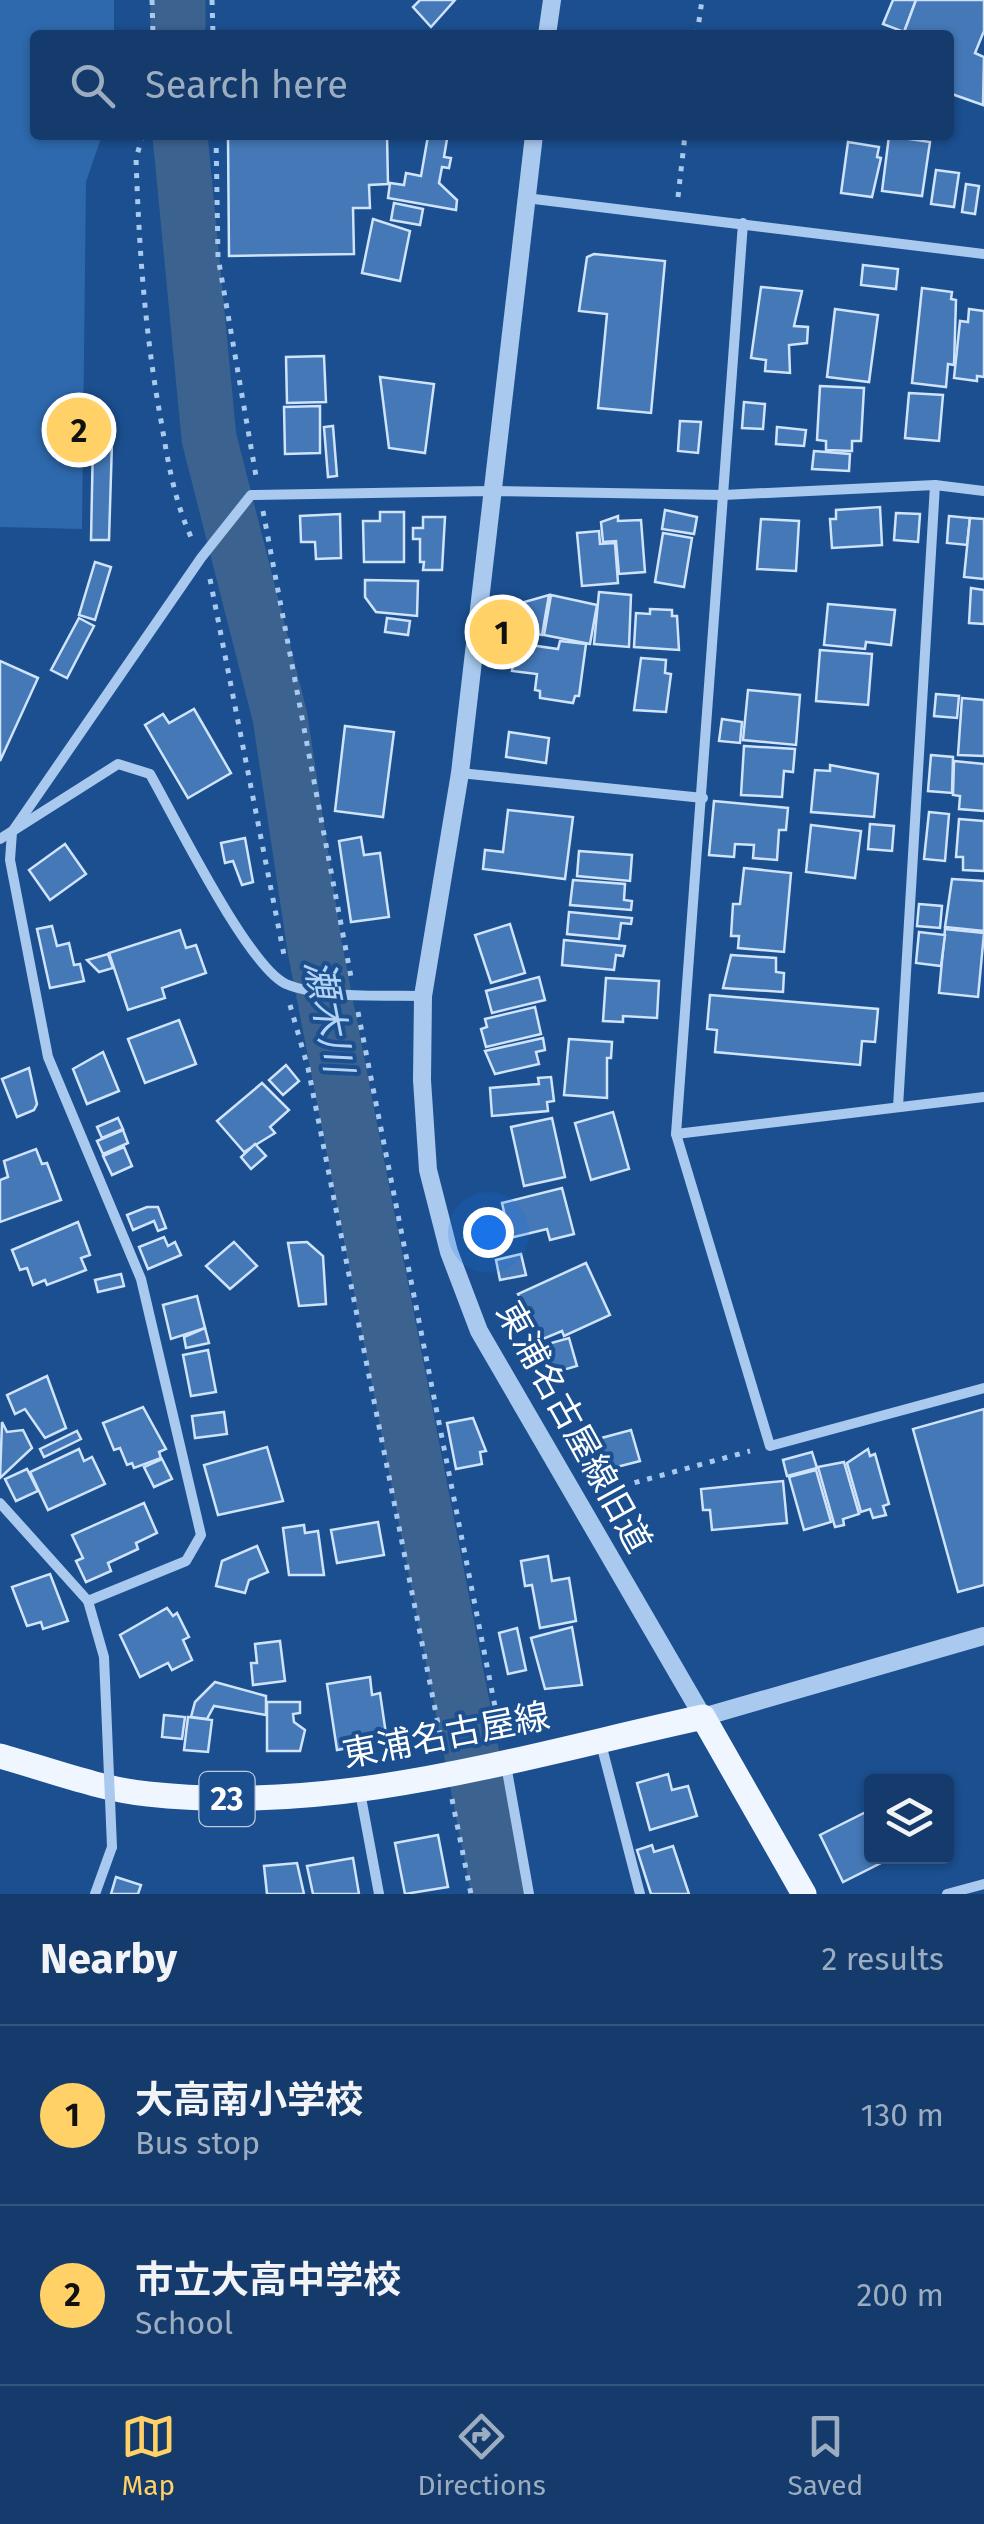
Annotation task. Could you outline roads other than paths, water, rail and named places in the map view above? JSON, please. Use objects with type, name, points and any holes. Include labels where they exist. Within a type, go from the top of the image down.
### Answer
[{"type":"main road","name":"東浦名古屋線","points":[[0,1756],[144,1794],[233,1799],[360,1791],[452,1775],[703,1717]]},
{"type":"main road","points":[[703,1717],[804,1894]]},
{"type":"street","points":[[548,30],[552,0]]},
{"type":"street","name":"東浦名古屋線旧道","points":[[533,140],[460,774],[423,996],[422,1080],[428,1170],[449,1252],[479,1331],[703,1717]]},
{"type":"street","points":[[526,198],[984,254]]},
{"type":"street","points":[[743,222],[676,1134],[770,1446],[984,1388]]},
{"type":"street","points":[[898,1107],[935,485]]},
{"type":"street","points":[[88,1601],[186,1561],[201,1535],[141,1279],[48,1057],[10,860],[12,832],[212,544],[255,495],[490,491],[723,495],[935,485],[984,491]]},
{"type":"street","points":[[0,839],[118,764],[150,774],[256,957],[288,984],[349,994],[423,996]]},
{"type":"street","points":[[460,774],[703,798]]},
{"type":"street","points":[[0,871],[10,860]]},
{"type":"street","points":[[676,1134],[984,1097]]},
{"type":"street","points":[[0,1503],[88,1601],[104,1658],[112,1847],[94,1894]]},
{"type":"street","points":[[703,1717],[984,1636]]},
{"type":"street","points":[[600,1740],[640,1894]]},
{"type":"street","points":[[502,1766],[529,1894]]},
{"type":"street","points":[[360,1791],[379,1894]]},
{"type":"street","points":[[947,1894],[984,1884]]},
{"type":"waterway","name":"瀬木川","points":[[178,0],[178,30]]},
{"type":"waterway","name":"瀬木川","points":[[180,140],[209,438],[280,717],[315,949],[499,1894]]},
{"type":"place","name":"市立大高中学校","points":[[79,430]]},
{"type":"place","name":"大高南小学校","points":[[502,632]]}]
